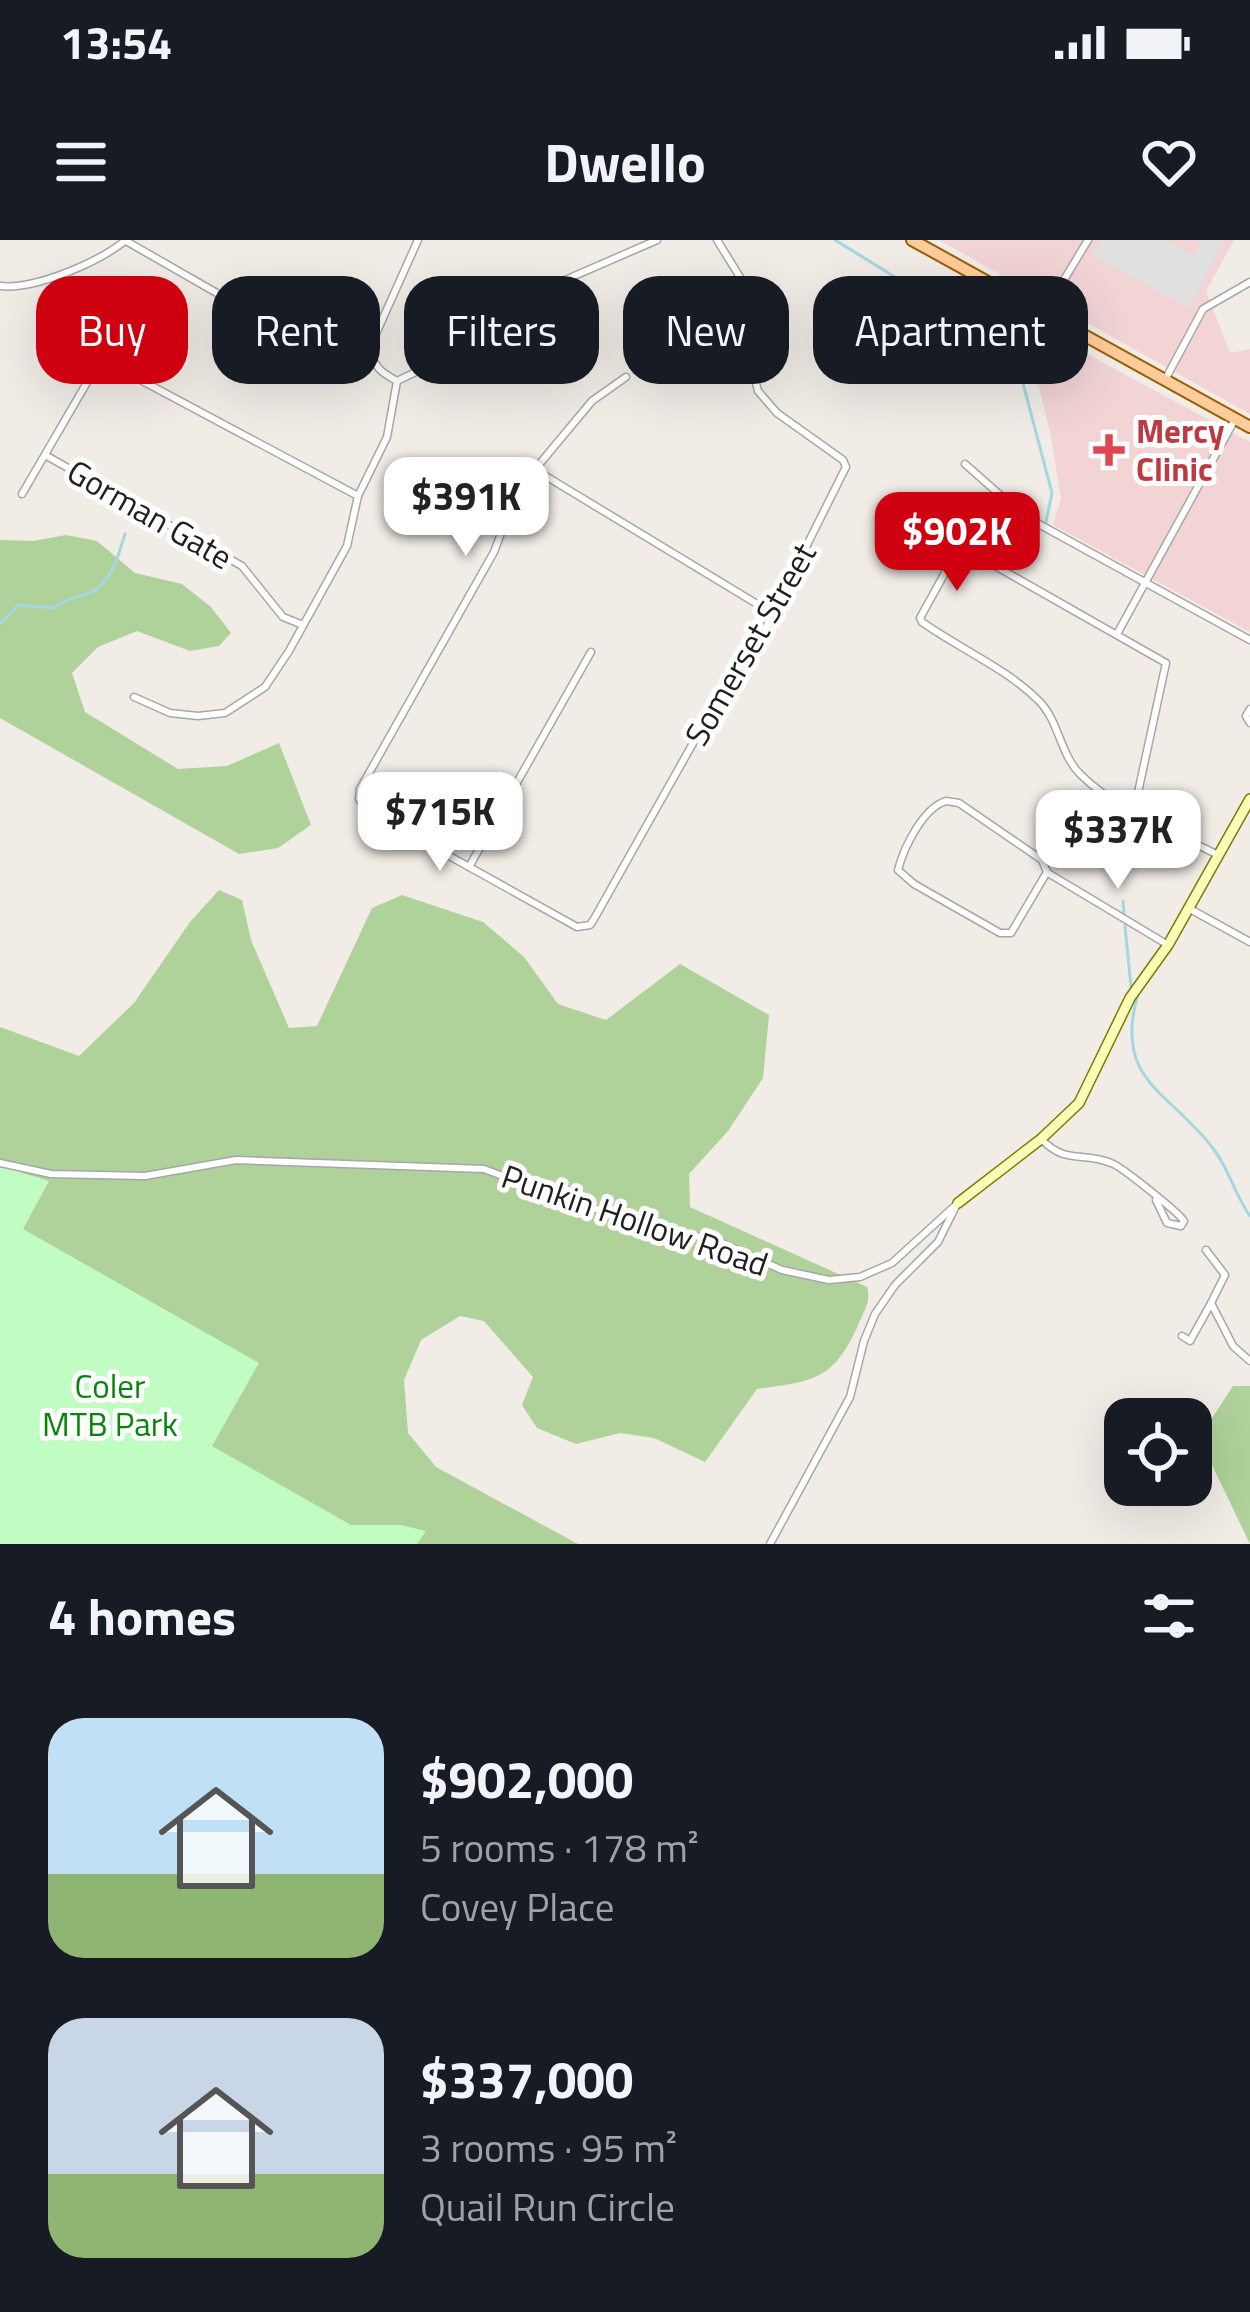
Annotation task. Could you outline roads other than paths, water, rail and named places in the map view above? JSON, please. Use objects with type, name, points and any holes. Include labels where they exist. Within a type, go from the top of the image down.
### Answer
[{"type":"main road","points":[[912,240],[977,276]]},
{"type":"main road","points":[[1088,337],[1250,427]]},
{"type":"street","points":[[397,381],[381,372],[370,347],[418,240]]},
{"type":"street","points":[[397,381],[420,370],[503,307],[657,240]]},
{"type":"street","name":"Somerset Street","points":[[469,866],[577,927],[590,925],[701,729],[759,641],[846,467],[758,392],[743,282],[717,240]]},
{"type":"street","points":[[1066,276],[1088,240]]},
{"type":"street","points":[[0,286],[32,285],[110,253],[126,241],[212,290]]},
{"type":"street","points":[[1165,380],[1204,309],[1250,282]]},
{"type":"street","points":[[22,494],[96,367],[105,361],[358,496]]},
{"type":"street","points":[[591,652],[469,866],[358,800],[494,552],[517,491],[592,401],[623,379]]},
{"type":"street","points":[[134,697],[186,716],[224,713],[265,687],[347,546],[358,496],[387,437],[397,381]]},
{"type":"street","points":[[1117,634],[1235,418]]},
{"type":"street","name":"Gorman Gate","points":[[45,455],[242,566],[284,617],[303,625]]},
{"type":"street","points":[[965,464],[1024,516],[1250,640]]},
{"type":"street","points":[[534,470],[772,613]]},
{"type":"street","points":[[1134,811],[1166,663],[969,550],[957,551],[920,618],[1044,705],[1080,774],[1134,811],[1219,856]]},
{"type":"street","points":[[1250,709],[1246,716],[1250,723]]},
{"type":"street","points":[[770,1544],[850,1397],[863,1341],[875,1314],[895,1285],[938,1242],[958,1203],[1079,1103],[1130,998],[1168,945],[1250,800]]},
{"type":"street","points":[[1047,872],[1010,933],[1000,932],[914,884],[898,870],[902,854],[934,805],[959,802],[1042,860],[1047,872],[1168,945]]},
{"type":"street","points":[[1189,908],[1250,942]]},
{"type":"street","points":[[1040,1139],[1058,1156],[1118,1165],[1156,1200],[1177,1211],[1184,1221],[1180,1226],[1167,1223],[1156,1200]]},
{"type":"street","name":"Punkin Hollow Road","points":[[0,1163],[51,1174],[145,1176],[236,1160],[484,1169],[571,1202],[722,1244],[782,1270],[829,1280],[860,1277],[884,1268],[958,1203]]},
{"type":"street","points":[[1182,1336],[1190,1340],[1225,1275],[1206,1250]]},
{"type":"street","points":[[1211,1303],[1233,1346],[1250,1361]]},
{"type":"waterway","points":[[835,240],[984,326],[1015,353],[1052,493],[1046,522]]},
{"type":"waterway","points":[[0,624],[18,605],[53,608],[104,583],[125,534]]},
{"type":"waterway","points":[[1123,901],[1124,913]]},
{"type":"waterway","points":[[1125,926],[1131,987]]},
{"type":"waterway","points":[[1137,997],[1132,1026],[1140,1068],[1215,1151],[1250,1216]]},
{"type":"place","name":"Mercy Clinic","points":[[1109,450]]},
{"type":"park label","name":"Coler MTB Park","points":[[110,1405]]}]
